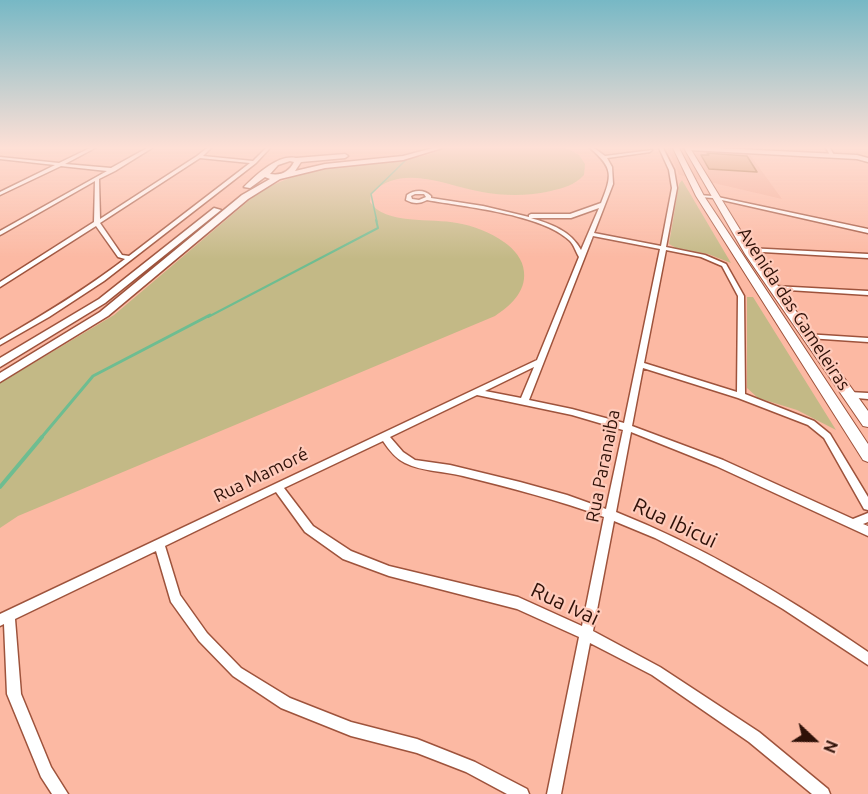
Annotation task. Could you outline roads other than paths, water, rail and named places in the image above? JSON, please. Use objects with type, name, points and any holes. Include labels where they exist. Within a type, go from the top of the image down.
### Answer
[{"type":"main road","name":"Avenida das Gameleiras","points":[[695,185],[780,322],[868,456]]},
{"type":"main road","name":"Avenida das Gameleiras","points":[[707,185],[747,250],[868,422]]},
{"type":"main road","points":[[780,322],[794,333],[808,336]]},
{"type":"street","points":[[0,194],[18,185]]},
{"type":"street","points":[[0,233],[86,185]]},
{"type":"street","points":[[94,185],[92,191],[97,224],[120,256],[129,258]]},
{"type":"street","points":[[0,285],[156,185]]},
{"type":"street","points":[[0,343],[56,310],[129,258],[224,185]]},
{"type":"street","points":[[0,363],[102,302],[251,185]]},
{"type":"street","points":[[0,378],[104,314],[245,197],[267,185]]},
{"type":"street","points":[[524,401],[611,185]]},
{"type":"street","name":"Rua Paranaiba","points":[[554,794],[676,185]]},
{"type":"street","points":[[0,188],[10,189]]},
{"type":"street","points":[[74,192],[92,191]]},
{"type":"street","points":[[700,196],[868,231]]},
{"type":"street","points":[[428,199],[537,219],[571,216],[604,204]]},
{"type":"street","points":[[96,210],[118,210]]},
{"type":"street","points":[[537,219],[571,239],[581,256]]},
{"type":"street","points":[[81,234],[102,231]]},
{"type":"street","points":[[592,234],[715,260],[724,265],[741,296],[741,396]]},
{"type":"street","points":[[747,250],[868,256]]},
{"type":"street","points":[[774,288],[868,293]]},
{"type":"street","points":[[808,336],[868,340]]},
{"type":"street","name":"Rua Mamoré","points":[[4,618],[538,362]]},
{"type":"street","points":[[640,364],[741,396],[811,423],[827,436],[868,506]]},
{"type":"street","points":[[476,392],[524,401],[627,428],[710,459],[868,531]]},
{"type":"street","points":[[849,395],[868,396]]},
{"type":"street","name":"Rua Ibicui","points":[[384,436],[402,457],[424,466],[450,469],[528,488],[610,514],[703,556],[798,611],[868,659]]},
{"type":"street","name":"Rua Ivai","points":[[278,487],[309,529],[347,555],[389,571],[518,603],[586,634],[656,671],[754,737],[823,794]]},
{"type":"street","points":[[852,524],[868,517]]},
{"type":"street","points":[[159,544],[175,598],[203,637],[237,672],[286,703],[351,729],[417,746],[470,767],[522,794]]},
{"type":"street","points":[[4,618],[14,694],[46,772],[61,794]]},
{"type":"waterway","points":[[377,222],[371,194],[380,185]]},
{"type":"waterway","points":[[208,317],[378,228],[376,220]]},
{"type":"waterway","points":[[41,438],[93,376],[210,315]]},
{"type":"waterway","points":[[0,487],[42,437]]}]
